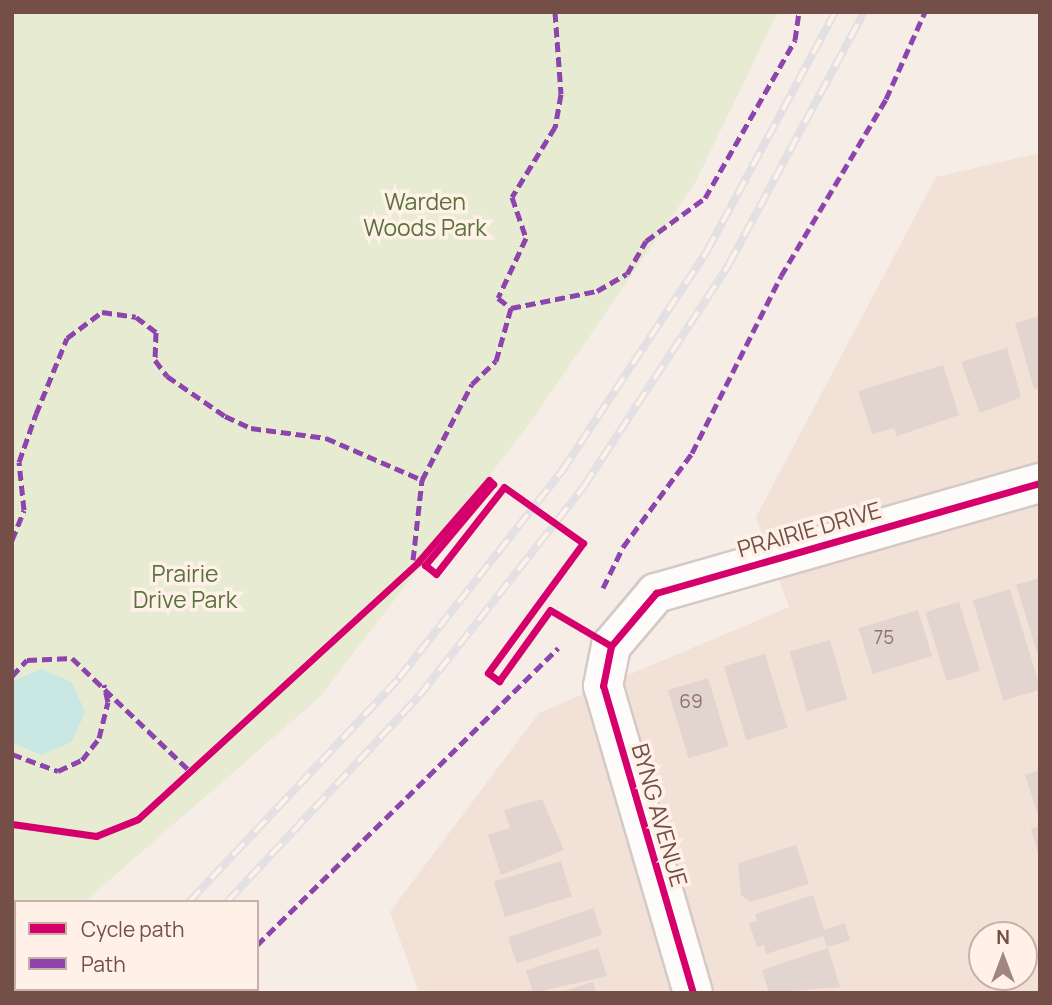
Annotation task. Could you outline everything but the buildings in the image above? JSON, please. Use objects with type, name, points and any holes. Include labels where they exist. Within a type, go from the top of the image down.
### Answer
[{"type":"street","name":"PRAIRIE DRIVE","points":[[611,646],[656,593],[1040,483]]},
{"type":"street","name":"BYNG AVENUE","points":[[611,646],[603,686],[693,993]]},
{"type":"shaded area","points":[[1040,153],[1040,993],[419,993],[390,912],[539,713],[789,607],[756,517],[936,177]]},
{"type":"green space","name":"Warden Woods Park","points":[[12,12],[778,12],[695,183],[534,417],[320,697],[86,900],[14,900],[12,961]]},
{"type":"water","points":[[42,669],[72,682],[85,712],[72,742],[42,755],[12,743],[12,681]]},
{"type":"railway","points":[[191,900],[399,678],[562,471],[707,251],[835,12]]},
{"type":"railway","points":[[229,900],[419,696],[584,486],[729,264],[864,12]]},
{"type":"marked path","points":[[555,12],[561,94],[555,127],[512,197],[526,238],[498,298],[511,308],[597,291],[627,274],[646,241],[705,198],[795,40],[799,12]]},
{"type":"marked path","points":[[603,588],[623,547],[692,453],[781,276],[886,99],[925,12]]},
{"type":"marked path","points":[[413,560],[422,480],[472,384],[496,361],[511,308]]},
{"type":"marked path","points":[[12,540],[24,510],[19,462],[36,414],[67,338],[102,312],[136,317],[156,332],[155,360],[167,376],[225,416],[251,428],[326,438],[422,480]]},
{"type":"marked path","points":[[259,943],[558,648]]},
{"type":"marked path","points":[[12,676],[27,660],[72,658],[190,771]]},
{"type":"marked path","points":[[12,754],[58,771],[82,760],[99,738],[108,702],[104,684]]},
{"type":"cycle path","points":[[12,824],[96,836],[138,819],[418,562],[489,480],[493,484],[425,565],[436,574],[504,487],[583,543],[488,673],[499,681],[550,610],[611,646]]},
{"type":"cycle path","points":[[693,993],[603,686],[611,646],[656,593],[1040,483]]},
{"type":"park label","name":"Prairie Drive Park","points":[[185,586]]}]
